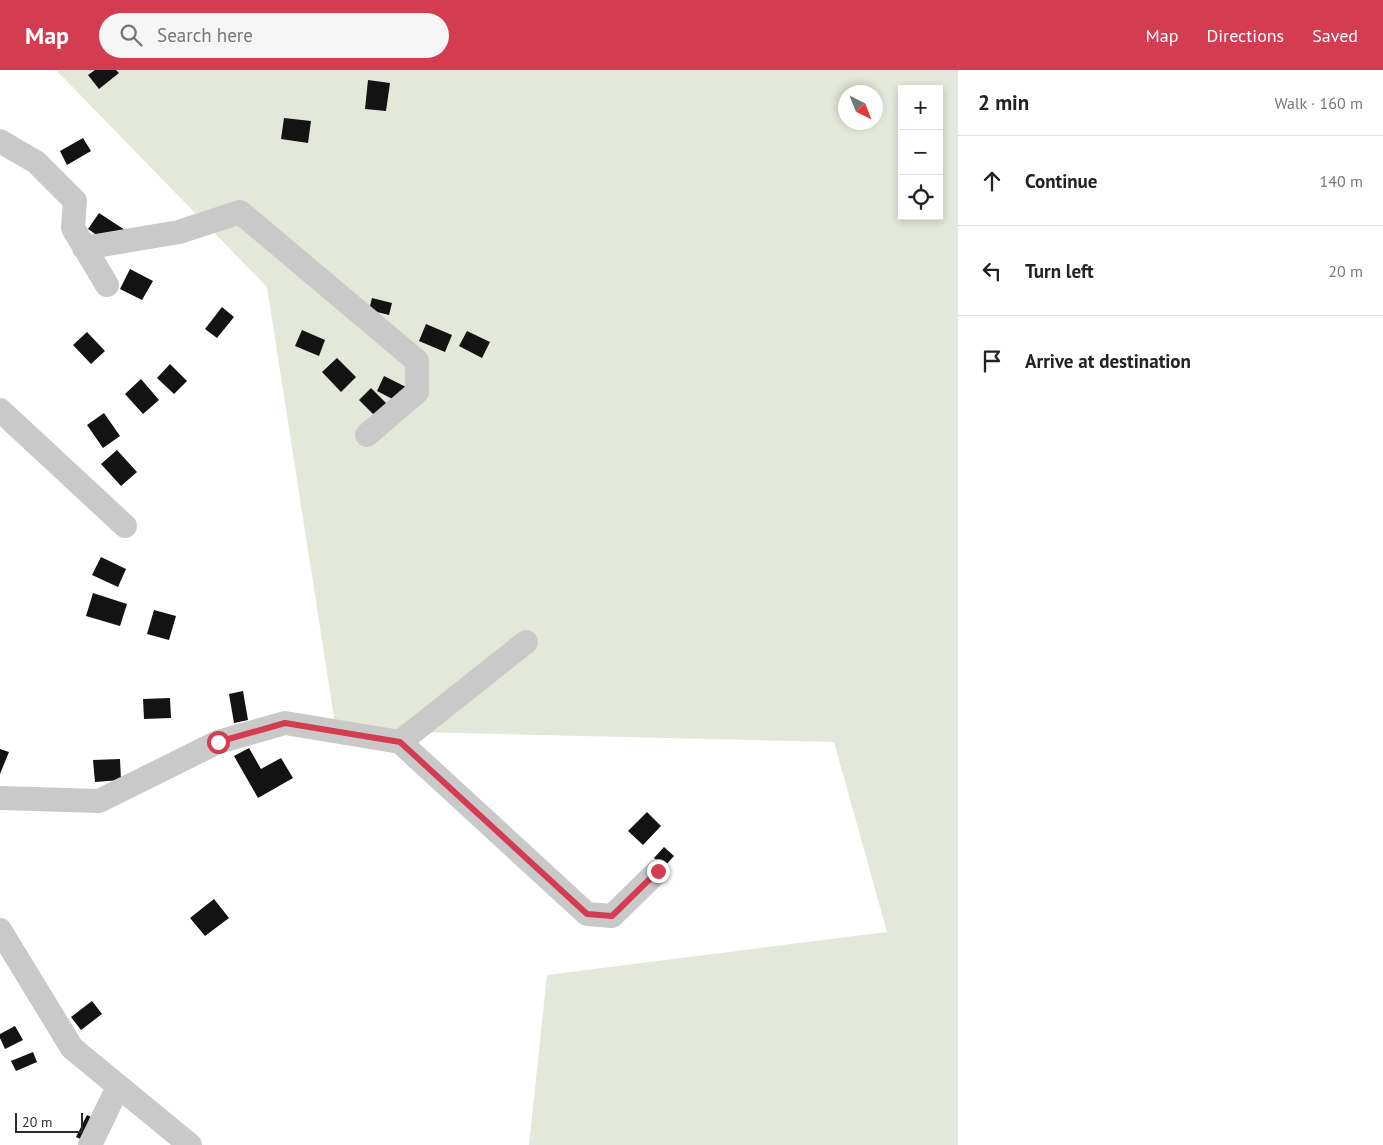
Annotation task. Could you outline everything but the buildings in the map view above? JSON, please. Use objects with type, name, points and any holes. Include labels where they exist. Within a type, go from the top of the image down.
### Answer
[{"type":"street","points":[[0,141],[36,162],[75,201],[73,228],[107,285]]},
{"type":"street","points":[[84,248],[179,232],[240,212],[417,361],[417,392],[367,435]]},
{"type":"street","points":[[0,410],[125,526]]},
{"type":"street","points":[[400,742],[526,642]]},
{"type":"street","points":[[0,798],[99,800],[218,742],[285,723],[400,742],[587,914],[612,916],[658,871]]},
{"type":"street","points":[[0,930],[72,1048],[118,1088],[190,1145]]},
{"type":"street","points":[[90,1145],[118,1088]]},
{"type":"shaded area","points":[[56,70],[958,70],[958,1145],[529,1145],[547,975],[887,932],[834,742],[336,730],[267,287]]},
{"type":"route","points":[[218,742],[285,723],[400,742],[587,914],[612,916],[658,871]]}]
